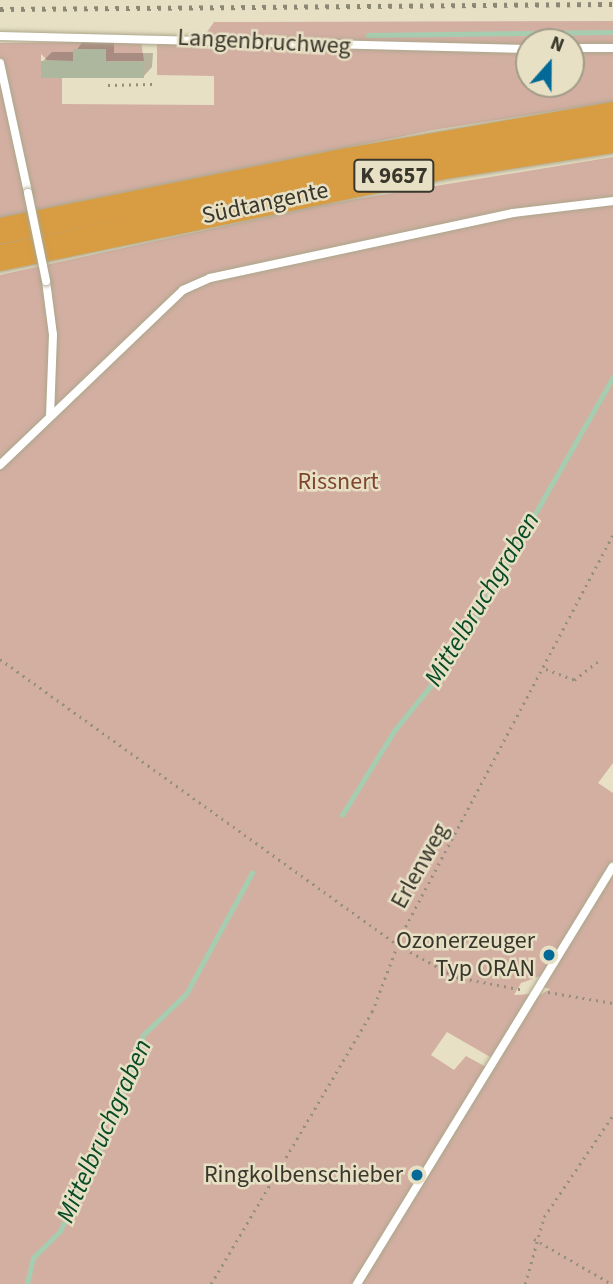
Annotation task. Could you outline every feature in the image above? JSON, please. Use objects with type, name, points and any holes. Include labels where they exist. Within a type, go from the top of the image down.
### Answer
[{"type":"highway","name":"Südtangente","points":[[0,232],[359,158],[613,116]]},
{"type":"highway","name":"Südtangente","points":[[0,258],[445,166],[613,139]]},
{"type":"lane","name":"Langenbruchweg","points":[[0,36],[515,49]]},
{"type":"lane","points":[[585,48],[613,48]]},
{"type":"lane","points":[[0,63],[46,281],[53,335],[50,415]]},
{"type":"lane","points":[[0,465],[183,290],[210,278],[513,213],[613,201]]},
{"type":"lane","points":[[357,1284],[613,867]]},
{"type":"path","points":[[108,85],[153,84]]},
{"type":"path","name":"Erlenweg","points":[[211,1284],[372,1012],[398,945],[546,668],[613,534]]},
{"type":"path","points":[[0,659],[398,945],[456,977],[500,990],[537,990],[613,1003]]},
{"type":"path","points":[[546,668],[574,680],[598,661]]},
{"type":"path","points":[[525,1284],[534,1239],[572,1169],[613,1115]]},
{"type":"path","points":[[534,1239],[612,1284]]},
{"type":"green space","points":[[613,21],[613,102],[433,130],[0,218],[0,43],[141,41],[144,61],[106,61],[106,50],[73,49],[73,61],[47,60],[41,54],[41,78],[62,78],[62,104],[214,105],[214,76],[157,75],[157,40],[200,42],[214,22]]},
{"type":"green space","name":"Rissnert","points":[[613,157],[613,763],[598,783],[613,793],[613,861],[541,976],[521,983],[514,995],[531,994],[492,1058],[447,1032],[431,1055],[454,1070],[466,1056],[486,1067],[352,1284],[0,1284],[0,275],[320,205]]},
{"type":"green space","points":[[613,875],[613,1284],[359,1284],[538,996],[550,989],[543,987]]},
{"type":"building","points":[[73,49],[106,49],[105,62],[144,62],[144,78],[41,78],[41,61],[73,61]]},
{"type":"waterway","points":[[368,35],[613,32]]},
{"type":"waterway","name":"Mittelbruchgraben","points":[[342,815],[394,731],[450,662],[613,377]]},
{"type":"waterway","name":"Mittelbruchgraben","points":[[27,1284],[33,1258],[60,1231],[111,1128],[143,1035],[186,994],[252,873]]},
{"type":"railway","points":[[0,9],[613,4]]},
{"type":"place","name":"Ozonerzeuger Typ ORAN","points":[[549,955]]},
{"type":"place","name":"Ringkolbenschieber","points":[[417,1175]]}]
